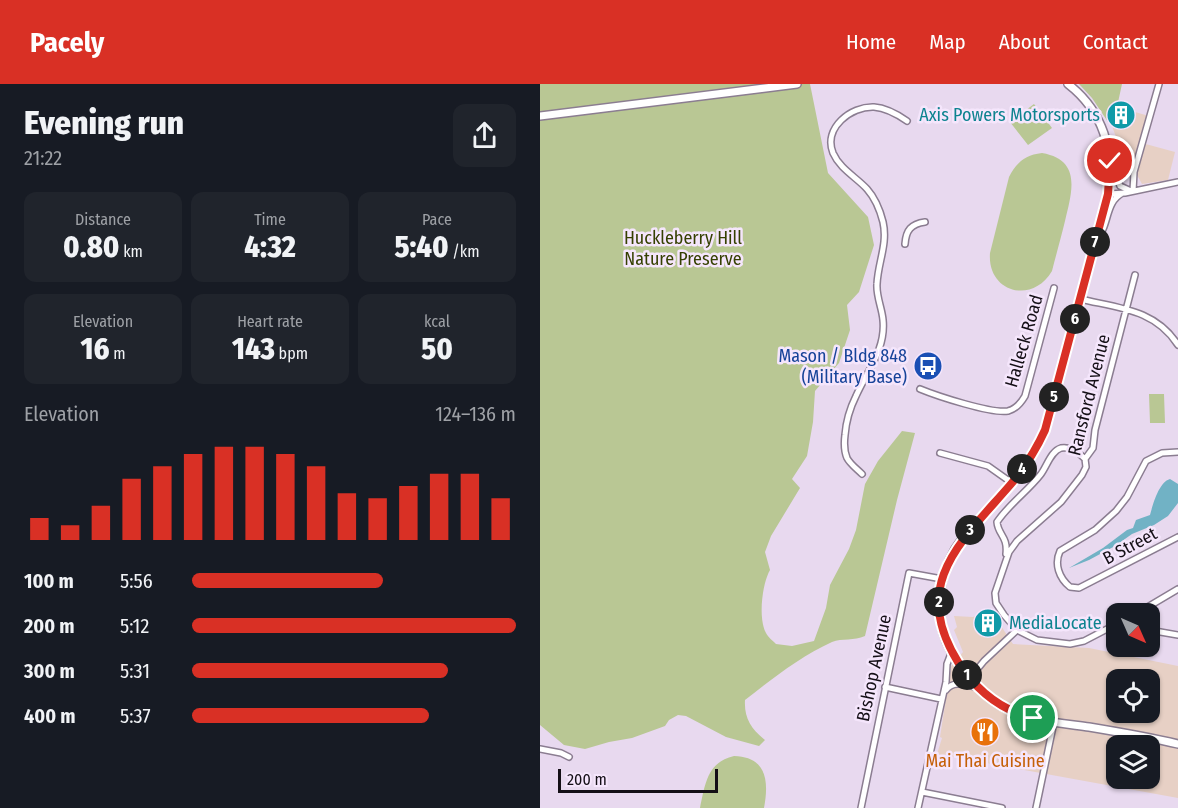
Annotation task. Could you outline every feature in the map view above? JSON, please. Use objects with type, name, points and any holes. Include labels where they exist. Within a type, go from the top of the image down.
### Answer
[{"type":"main road","points":[[540,116],[797,84]]},
{"type":"main road","points":[[1068,84],[1090,107],[1106,134],[1110,161],[1108,194],[1045,430],[1036,450],[1012,483],[960,542],[950,558],[942,579],[939,602],[942,629],[952,651],[976,687],[1001,706],[1026,716],[1178,744]]},
{"type":"street","points":[[1133,191],[1134,172],[1159,84]]},
{"type":"street","points":[[862,474],[847,459],[845,438],[852,404],[875,360],[882,341],[883,324],[877,285],[885,233],[873,198],[867,189],[837,161],[830,138],[836,125],[842,119],[866,107],[888,110],[907,121]]},
{"type":"street","points":[[1110,161],[1120,186],[1133,191]]},
{"type":"street","points":[[1108,194],[1125,193],[1178,182]]},
{"type":"street","points":[[1096,239],[1101,235],[1106,216],[1115,199],[1125,193]]},
{"type":"street","points":[[905,244],[906,234],[911,227],[925,222]]},
{"type":"street","name":"Ransford Avenue","points":[[1017,630],[996,603],[996,586],[1006,557],[1017,541],[1068,494],[1085,471],[1085,459],[1093,448],[1095,430],[1135,275]]},
{"type":"street","name":"Halleck Road","points":[[920,389],[948,400],[1000,411],[1010,410],[1017,406],[1025,396],[1054,288]]},
{"type":"street","points":[[1080,299],[1126,310],[1154,320],[1178,345]]},
{"type":"street","points":[[1006,557],[1007,543],[997,526],[999,519],[1035,480],[1053,453],[1067,448],[1079,453],[1085,459]]},
{"type":"street","points":[[940,453],[988,466],[1012,483]]},
{"type":"street","name":"B Street","points":[[1178,453],[1162,453],[1146,461],[1116,511],[1095,530],[1065,546],[1059,553],[1059,573],[1070,587],[1079,588],[1178,537]]},
{"type":"street","points":[[1004,537],[1008,541],[1017,541]]},
{"type":"street","name":"Bishop Avenue","points":[[861,805],[909,573],[942,579]]},
{"type":"street","points":[[1154,603],[1178,589]]},
{"type":"street","points":[[970,678],[984,661],[1017,630],[1037,640],[1070,644],[1084,641],[1106,630]]},
{"type":"street","points":[[1160,632],[1178,635]]},
{"type":"street","points":[[918,808],[946,682],[947,660],[952,651]]},
{"type":"street","points":[[941,699],[952,684],[976,687]]},
{"type":"street","points":[[885,687],[941,699]]},
{"type":"street","points":[[1036,808],[1054,722]]},
{"type":"street","points":[[540,749],[569,757]]},
{"type":"street","points":[[922,792],[1002,808]]},
{"type":"shaded area","points":[[1114,106],[1149,116],[1142,143],[1175,152],[1168,180],[1142,184],[1137,175],[1140,159],[1122,154],[1111,123]]},
{"type":"shaded area","points":[[989,608],[1013,644],[1089,648],[1106,651],[1106,657],[1134,657],[1178,666],[1178,798],[1129,789],[1160,789],[1160,735],[1106,735],[1106,785],[937,754],[942,738],[940,737],[951,666],[963,652],[954,630],[957,627],[954,616],[973,617]]},
{"type":"green space","name":"Huckleberry Hill Nature Preserve","points":[[540,84],[810,84],[828,173],[868,217],[874,245],[859,292],[847,305],[850,330],[839,363],[815,391],[813,422],[807,456],[792,479],[800,488],[771,536],[765,552],[770,570],[763,592],[762,619],[766,633],[776,644],[792,646],[814,641],[826,608],[830,585],[856,530],[865,484],[878,461],[902,431],[915,433],[865,636],[832,642],[820,648],[787,668],[745,700],[749,723],[765,740],[759,746],[726,737],[686,716],[678,715],[669,720],[665,726],[632,738],[585,749],[564,745],[540,725]]},
{"type":"green space","points":[[1079,84],[1122,84],[1117,107],[1114,106],[1108,122],[1092,98]]},
{"type":"green space","points":[[1034,104],[1052,128],[1028,145],[1010,122]]},
{"type":"green space","points":[[1042,153],[1063,162],[1069,170],[1071,189],[1068,210],[1052,271],[1043,282],[1023,291],[1003,285],[996,277],[991,266],[990,253],[1009,177],[1022,160]]},
{"type":"green space","points":[[1149,394],[1164,394],[1165,423],[1150,423]]},
{"type":"green space","points":[[734,756],[745,757],[753,761],[763,772],[766,789],[764,808],[700,808],[706,783],[713,769],[718,763]]},
{"type":"water","points":[[1170,479],[1178,484],[1178,503],[1168,516],[1089,560],[1069,568],[1133,528],[1136,520],[1150,515],[1160,489]]},
{"type":"place","name":"Axis Powers Motorsports","points":[[1121,115]]},
{"type":"place","name":"Mason / Bldg 848 (Military Base)","points":[[928,366]]},
{"type":"place","name":"MediaLocate","points":[[988,623]]},
{"type":"place","name":"Mai Thai Cuisine","points":[[985,732]]},
{"type":"route","points":[[1033,718],[1001,706],[976,687],[960,665],[943,633],[940,591],[945,569],[956,548],[1023,469],[1036,450],[1045,430],[1108,194],[1111,176],[1110,161]]}]
